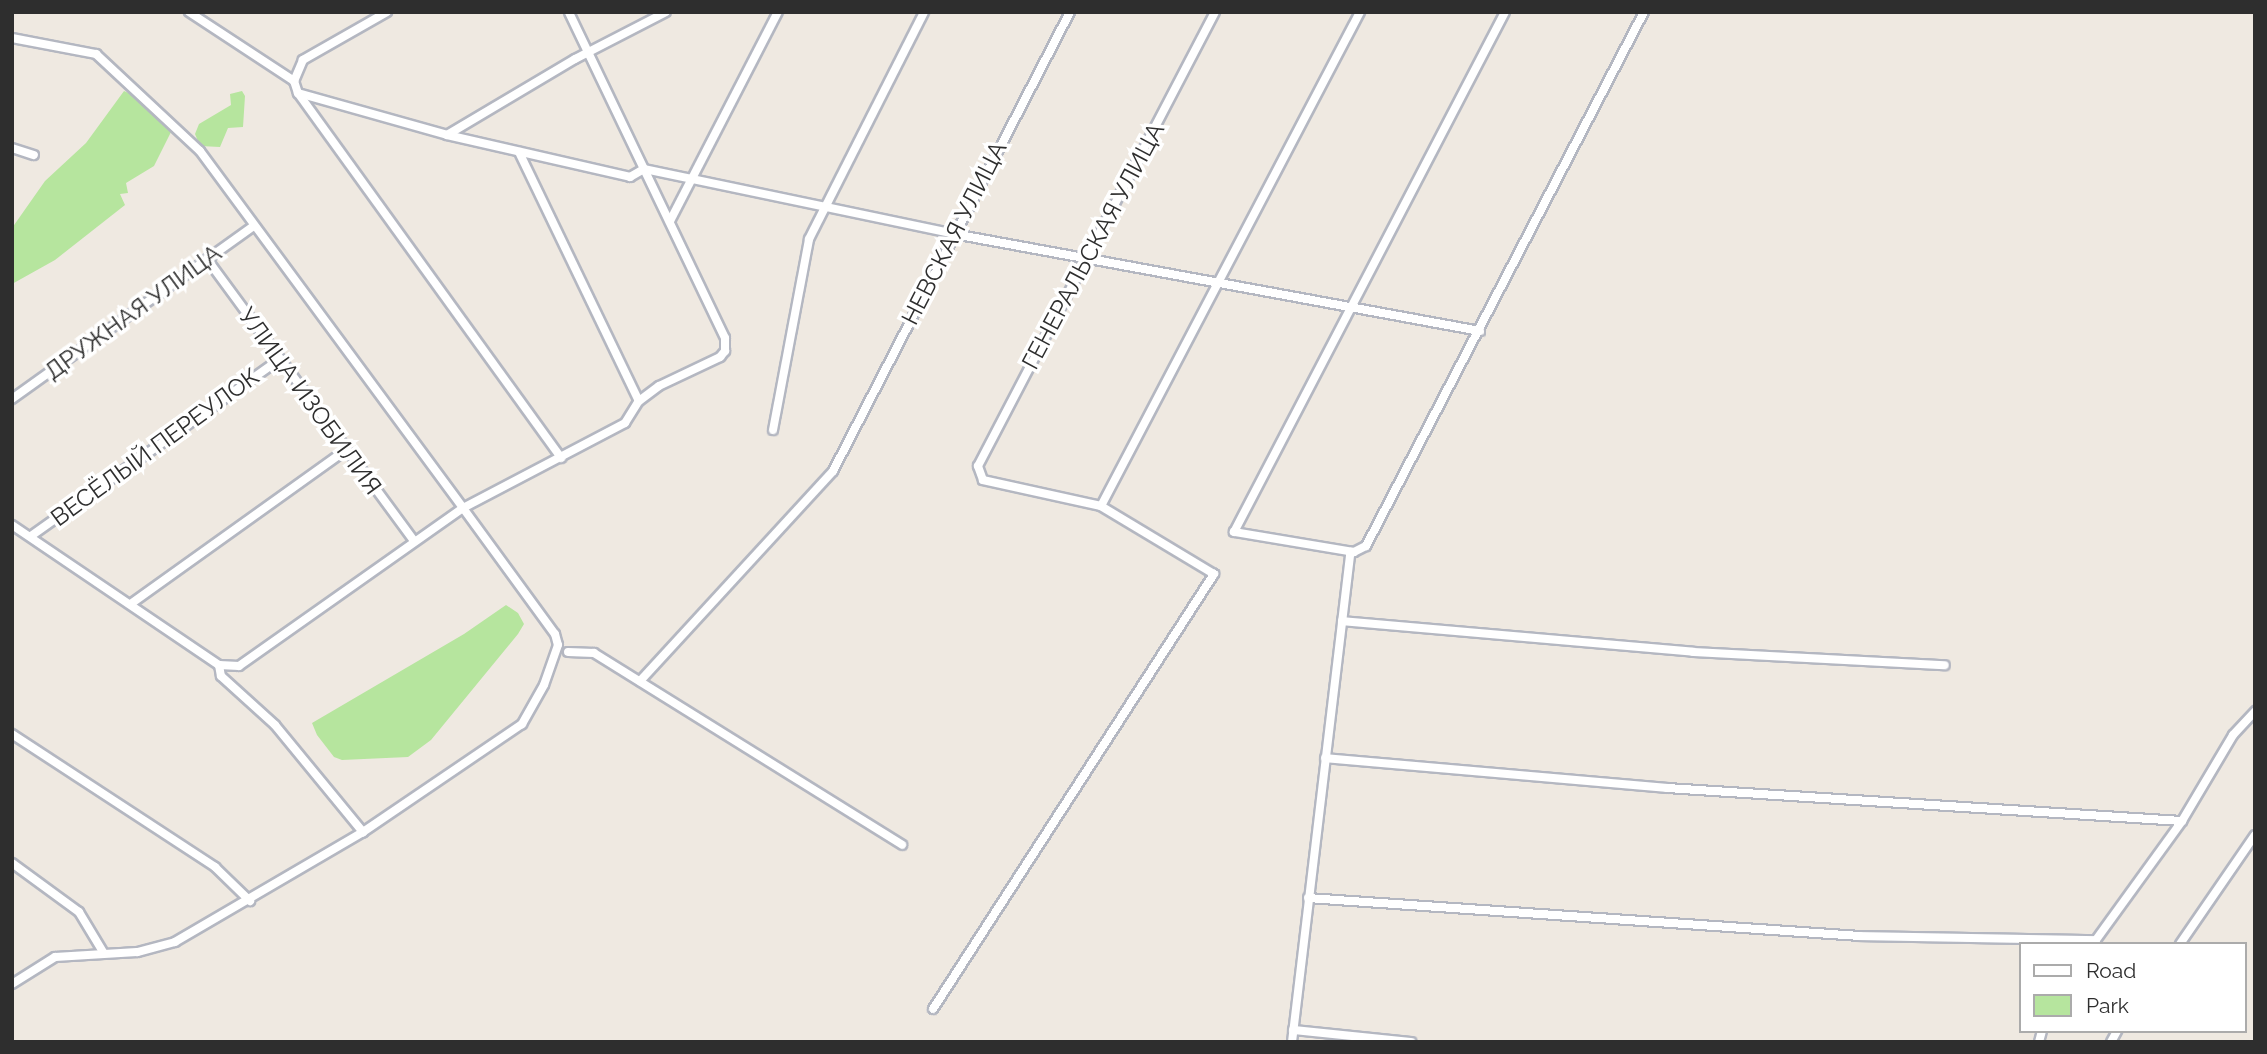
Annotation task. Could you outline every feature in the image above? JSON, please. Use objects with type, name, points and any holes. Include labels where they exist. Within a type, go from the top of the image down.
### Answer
[{"type":"street","points":[[189,12],[293,81],[298,93],[561,458]]},
{"type":"street","points":[[293,81],[303,60],[387,12]]},
{"type":"street","points":[[12,525],[132,603],[219,665],[239,666],[260,655],[463,508],[625,423],[639,401],[659,386],[720,356],[727,344],[569,12]]},
{"type":"street","points":[[447,135],[666,12]]},
{"type":"street","points":[[670,221],[778,12]]},
{"type":"street","points":[[773,430],[810,239],[824,206],[924,12]]},
{"type":"street","name":"НЕВСКАЯ УЛИЦА","points":[[640,681],[833,471],[1070,12]]},
{"type":"street","name":"ГЕНЕРАЛЬСКАЯ УЛИЦА","points":[[1101,506],[983,480],[978,466],[1215,12]]},
{"type":"street","points":[[933,1009],[1214,574],[1101,506],[1360,12]]},
{"type":"street","points":[[1505,12],[1234,532],[1350,554],[1366,546],[1480,331],[1642,13]]},
{"type":"street","points":[[12,38],[96,54],[200,151],[555,635],[555,658],[522,724],[363,832],[250,901],[175,942],[137,952],[55,957],[12,984]]},
{"type":"street","points":[[298,93],[447,135],[630,177],[644,169],[690,181],[954,234],[1088,256],[1480,331]]},
{"type":"street","points":[[12,148],[34,155]]},
{"type":"street","points":[[519,152],[639,401]]},
{"type":"street","name":"ДРУЖНАЯ УЛИЦА","points":[[12,399],[254,226]]},
{"type":"street","name":"УЛИЦА ИЗОБИЛИЯ","points":[[207,259],[414,541]]},
{"type":"street","name":"ВЕСЁЛЫЙ ПЕРЕУЛОК","points":[[31,536],[280,359]]},
{"type":"street","points":[[132,603],[346,450]]},
{"type":"street","points":[[1292,1042],[1350,554]]},
{"type":"street","points":[[1342,621],[1693,652],[1945,665]]},
{"type":"street","points":[[568,652],[594,653],[902,845]]},
{"type":"street","points":[[219,665],[221,677],[275,725],[363,832]]},
{"type":"street","points":[[1308,898],[1860,936],[2094,942],[2182,821],[2233,735],[2255,711]]},
{"type":"street","points":[[12,734],[215,867],[250,901]]},
{"type":"street","points":[[1325,758],[1667,788],[2182,821]]},
{"type":"street","points":[[2181,942],[2255,835]]},
{"type":"street","points":[[12,863],[79,912],[93,929],[103,953]]},
{"type":"street","points":[[1293,1030],[1411,1042]]},
{"type":"green space","points":[[124,91],[140,98],[172,130],[154,166],[126,183],[128,193],[120,194],[125,205],[55,260],[12,284],[12,228],[45,181],[86,143]]},
{"type":"green space","points":[[242,91],[245,96],[243,127],[228,128],[220,147],[200,146],[195,134],[199,124],[231,105],[230,94]]},
{"type":"green space","points":[[506,605],[518,613],[524,624],[431,740],[408,757],[342,760],[334,757],[317,735],[312,723],[464,634]]}]
